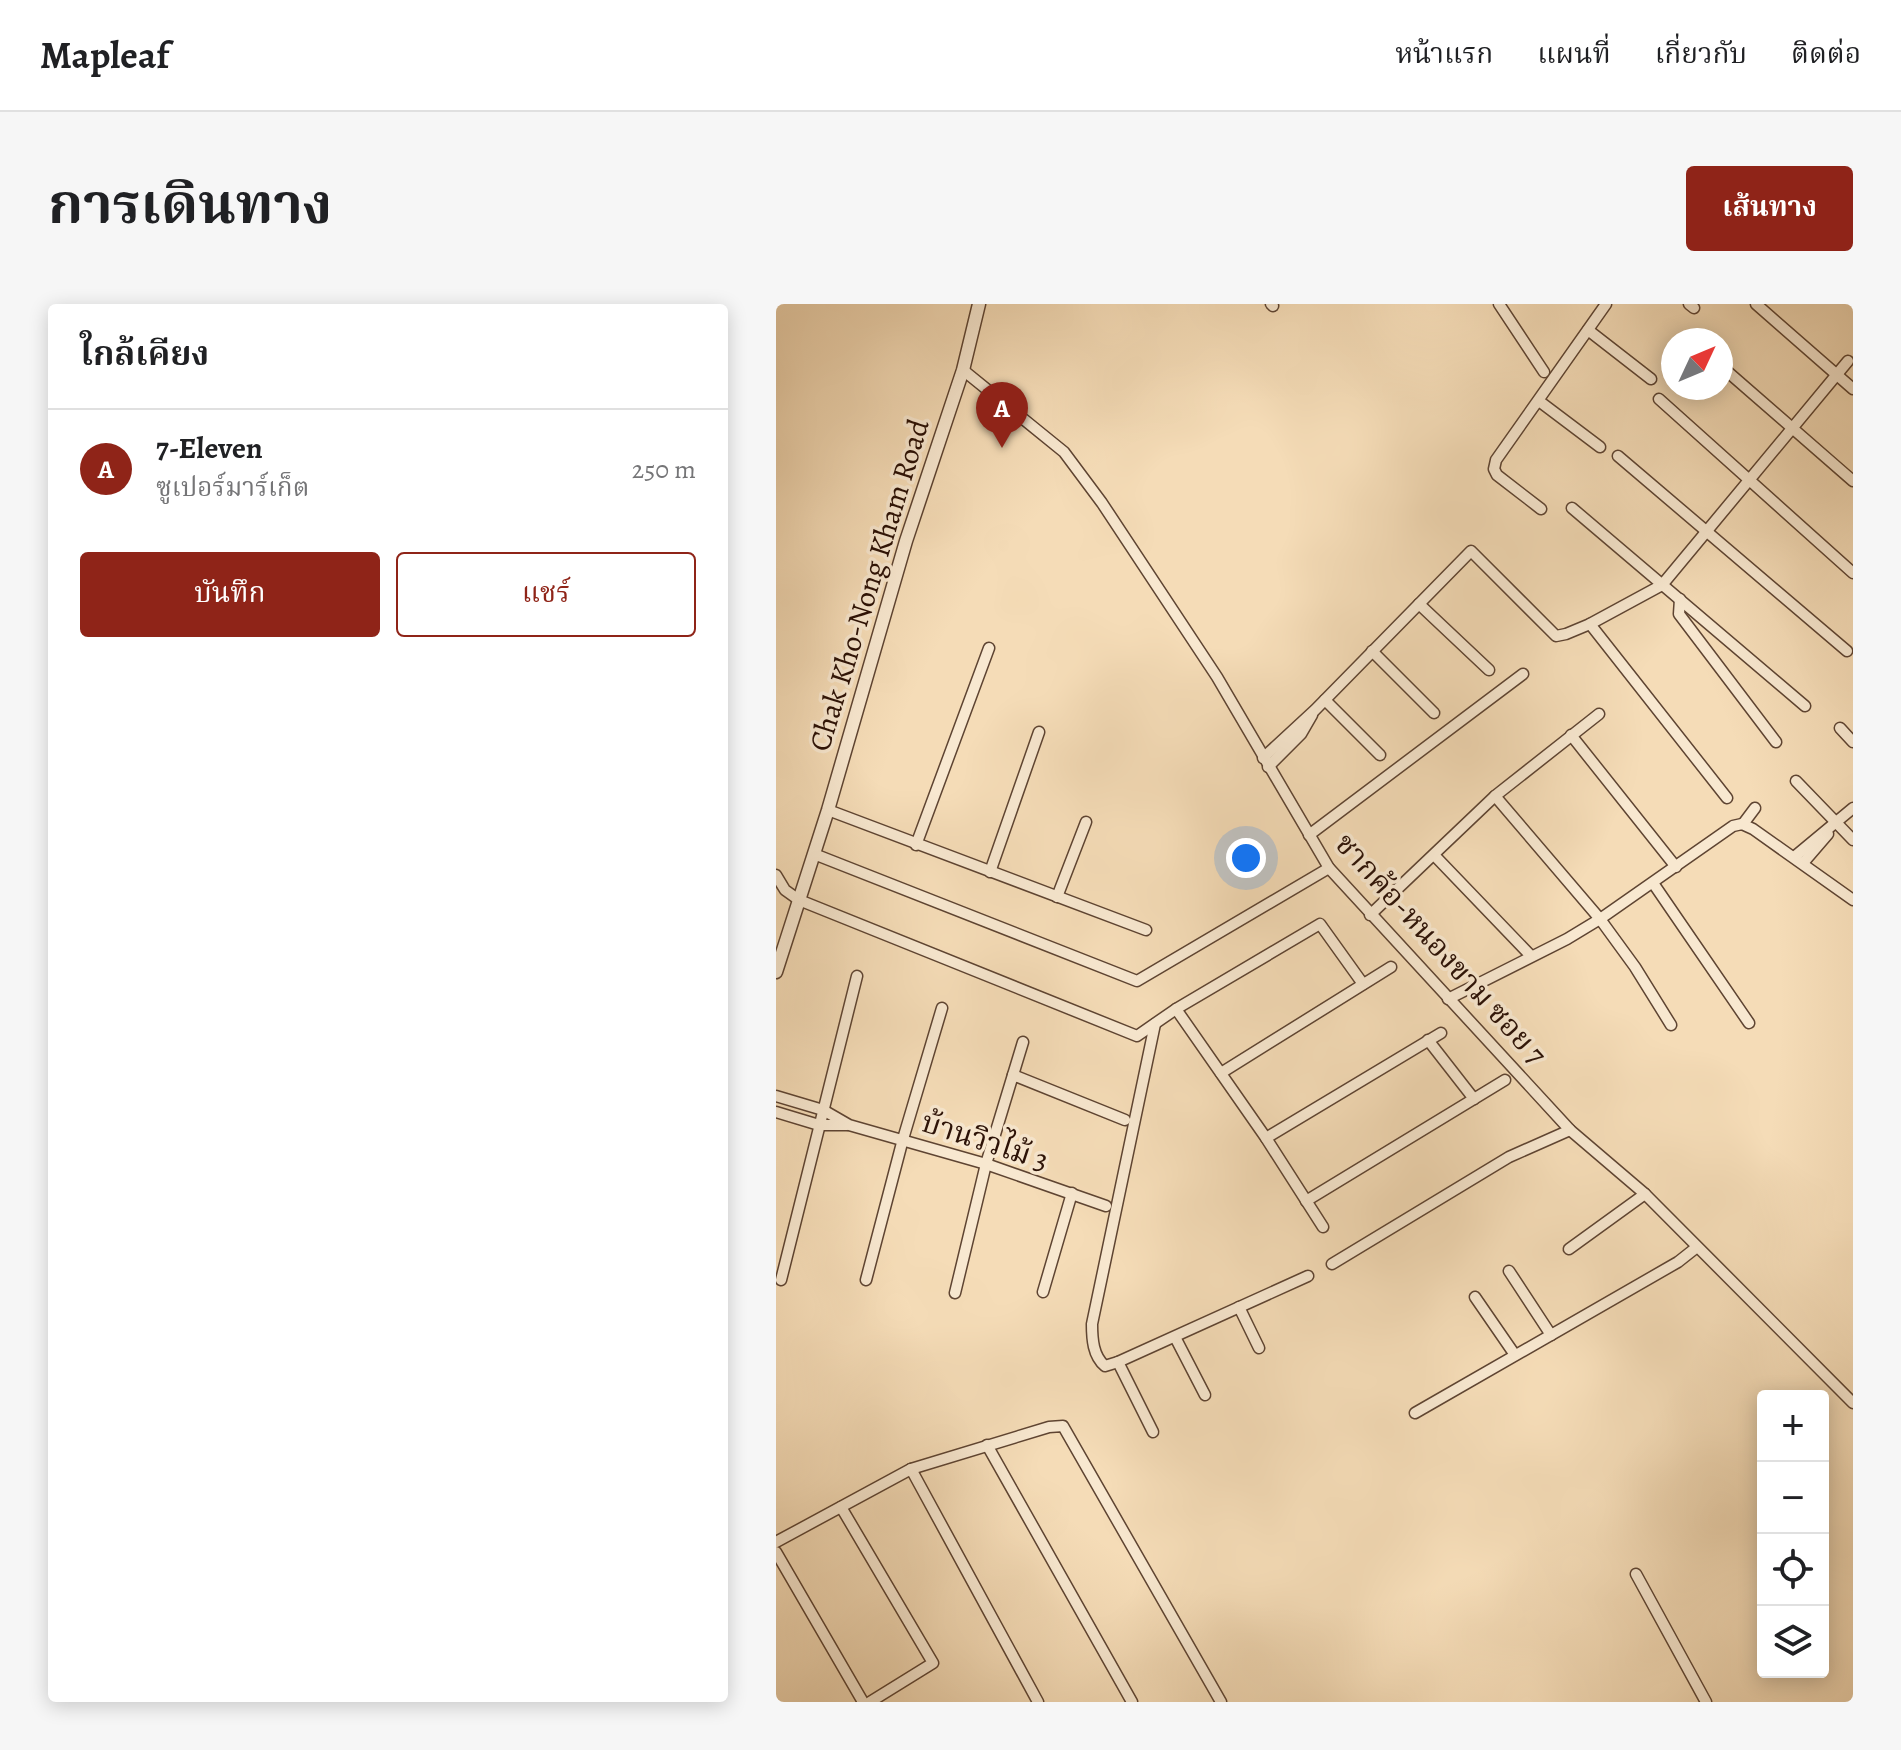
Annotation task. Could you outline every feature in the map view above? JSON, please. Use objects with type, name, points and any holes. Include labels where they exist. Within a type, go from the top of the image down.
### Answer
[{"type":"street","name":"Chak Kho-Nong Kham Road","points":[[776,972],[781,937],[799,900],[828,810],[906,541],[963,370],[979,304]]},
{"type":"street","points":[[1499,304],[1544,372]]},
{"type":"street","points":[[1541,509],[1497,475],[1494,469],[1496,460],[1606,304]]},
{"type":"street","points":[[1756,304],[1853,389]]},
{"type":"street","points":[[1588,330],[1651,379]]},
{"type":"street","points":[[1266,762],[1471,551],[1556,636],[1590,624],[1662,585],[1848,361]]},
{"type":"street","name":"ชากค้อ-หนองขาม ซอย 7","points":[[963,370],[1064,452],[1102,503],[1217,677],[1329,868],[1570,1130],[1645,1194],[1853,1403]]},
{"type":"street","points":[[1733,377],[1853,481]]},
{"type":"street","points":[[1659,399],[1853,573]]},
{"type":"street","points":[[1539,401],[1600,447]]},
{"type":"street","points":[[1618,456],[1847,651]]},
{"type":"street","points":[[1572,508],[1805,706]]},
{"type":"street","points":[[1680,599],[1679,614],[1776,742]]},
{"type":"street","points":[[1419,604],[1489,670]]},
{"type":"street","points":[[1590,624],[1727,798]]},
{"type":"street","points":[[916,845],[989,648]]},
{"type":"street","points":[[1372,651],[1434,713]]},
{"type":"street","points":[[1309,835],[1523,674]]},
{"type":"street","points":[[1325,700],[1380,755]]},
{"type":"street","points":[[1370,915],[1495,796],[1599,714]]},
{"type":"street","points":[[1840,728],[1853,742]]},
{"type":"street","points":[[990,872],[1039,732]]},
{"type":"street","points":[[1571,735],[1676,867]]},
{"type":"street","points":[[1796,781],[1853,840]]},
{"type":"street","points":[[1495,796],[1600,919],[1671,1025]]},
{"type":"street","points":[[1448,999],[1600,919],[1733,826],[1743,824],[1755,808]]},
{"type":"street","points":[[1799,860],[1853,808]]},
{"type":"street","points":[[828,810],[1146,930]]},
{"type":"street","points":[[1057,897],[1086,822]]},
{"type":"street","points":[[1743,824],[1853,900]]},
{"type":"street","points":[[814,854],[1137,981],[1329,868]]},
{"type":"street","points":[[1434,855],[1531,956]]},
{"type":"street","points":[[776,875],[785,890],[799,900],[1137,1036],[1176,1009],[1320,924],[1363,984]]},
{"type":"street","points":[[1653,883],[1749,1023]]},
{"type":"street","points":[[1221,1073],[1391,967]]},
{"type":"street","points":[[781,1280],[857,976]]},
{"type":"street","points":[[866,1280],[942,1008]]},
{"type":"street","points":[[1176,1009],[1266,1138],[1323,1227]]},
{"type":"street","points":[[1155,1024],[1092,1324],[1099,1360],[1105,1366],[1118,1362],[1308,1276]]},
{"type":"street","points":[[1266,1138],[1441,1033]]},
{"type":"street","points":[[1428,1040],[1474,1099]]},
{"type":"street","points":[[955,1293],[986,1164],[1023,1042]]},
{"type":"street","points":[[1013,1075],[1125,1120]]},
{"type":"street","points":[[1306,1201],[1505,1080]]},
{"type":"street","name":"บ้านวิวไม้ 3","points":[[776,1096],[823,1110],[849,1125]]},
{"type":"street","name":"บ้านวิวไม้ 3","points":[[776,1112],[819,1125],[849,1125],[903,1139],[1106,1206]]},
{"type":"street","points":[[1332,1264],[1509,1157],[1570,1130]]},
{"type":"street","points":[[1043,1292],[1072,1193]]},
{"type":"street","points":[[1569,1249],[1645,1194]]},
{"type":"street","points":[[1415,1413],[1678,1262],[1697,1247]]},
{"type":"street","points":[[1509,1271],[1551,1335]]},
{"type":"street","points":[[1475,1297],[1515,1355]]},
{"type":"street","points":[[1239,1307],[1259,1348]]},
{"type":"street","points":[[1175,1337],[1205,1395]]},
{"type":"street","points":[[1118,1362],[1153,1432]]},
{"type":"street","points":[[776,1542],[911,1469],[1049,1427],[1063,1426],[1221,1702]]},
{"type":"street","points":[[987,1445],[1132,1702]]},
{"type":"street","points":[[911,1469],[1038,1702]]},
{"type":"street","points":[[841,1507],[933,1663],[870,1702]]},
{"type":"street","points":[[776,1552],[863,1702]]},
{"type":"street","points":[[1636,1574],[1706,1702]]},
{"type":"place","name":"7-Eleven","points":[[1002,448]]}]
